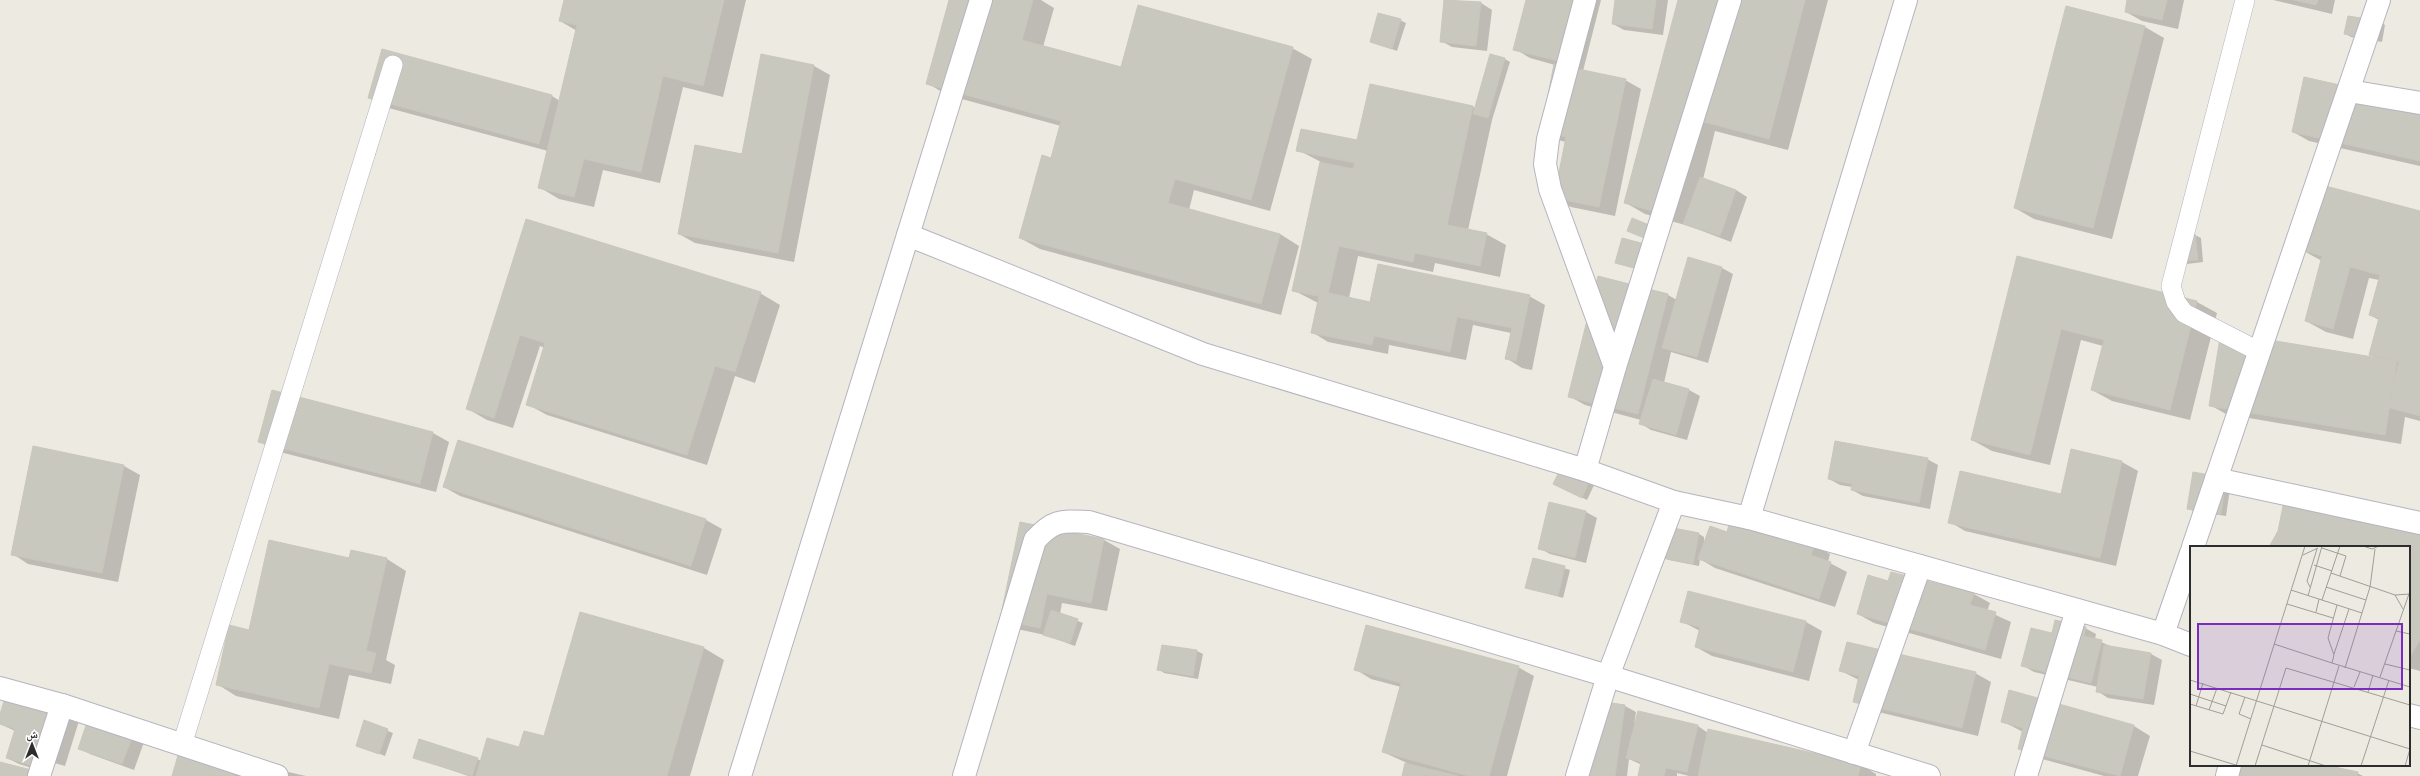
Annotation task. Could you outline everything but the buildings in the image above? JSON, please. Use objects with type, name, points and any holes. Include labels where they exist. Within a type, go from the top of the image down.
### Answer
[{"type":"street","points":[[740,776],[981,0]]},
{"type":"street","points":[[1585,0],[1548,139],[1545,164],[1550,189],[1615,367]]},
{"type":"street","points":[[1585,470],[1615,367],[1730,0]]},
{"type":"street","points":[[1749,518],[1906,0]]},
{"type":"street","points":[[2193,546],[2379,0]]},
{"type":"street","points":[[2349,91],[2420,103]]},
{"type":"street","points":[[908,235],[1203,354],[1585,470],[1674,502],[1749,518],[2163,634],[2190,645]]},
{"type":"street","points":[[2216,479],[2420,523]]},
{"type":"street","points":[[1577,776],[1608,676],[1674,502]]},
{"type":"street","points":[[964,776],[1035,540],[1047,527],[1064,521],[1089,522],[1608,676],[1929,776]]},
{"type":"street","points":[[2163,634],[2190,556]]},
{"type":"street","points":[[1854,753],[1920,566]]},
{"type":"street","points":[[2026,776],[2077,610]]},
{"type":"street","points":[[0,688],[62,705],[182,744],[225,768],[277,776]]},
{"type":"street","points":[[39,776],[62,705]]},
{"type":"street","points":[[2410,715],[2420,718]]},
{"type":"street","points":[[2227,776],[2230,766]]},
{"type":"lane","points":[[2245,0],[2171,286],[2176,302],[2184,313],[2260,352]]},
{"type":"lane","points":[[182,744],[393,65]]}]
